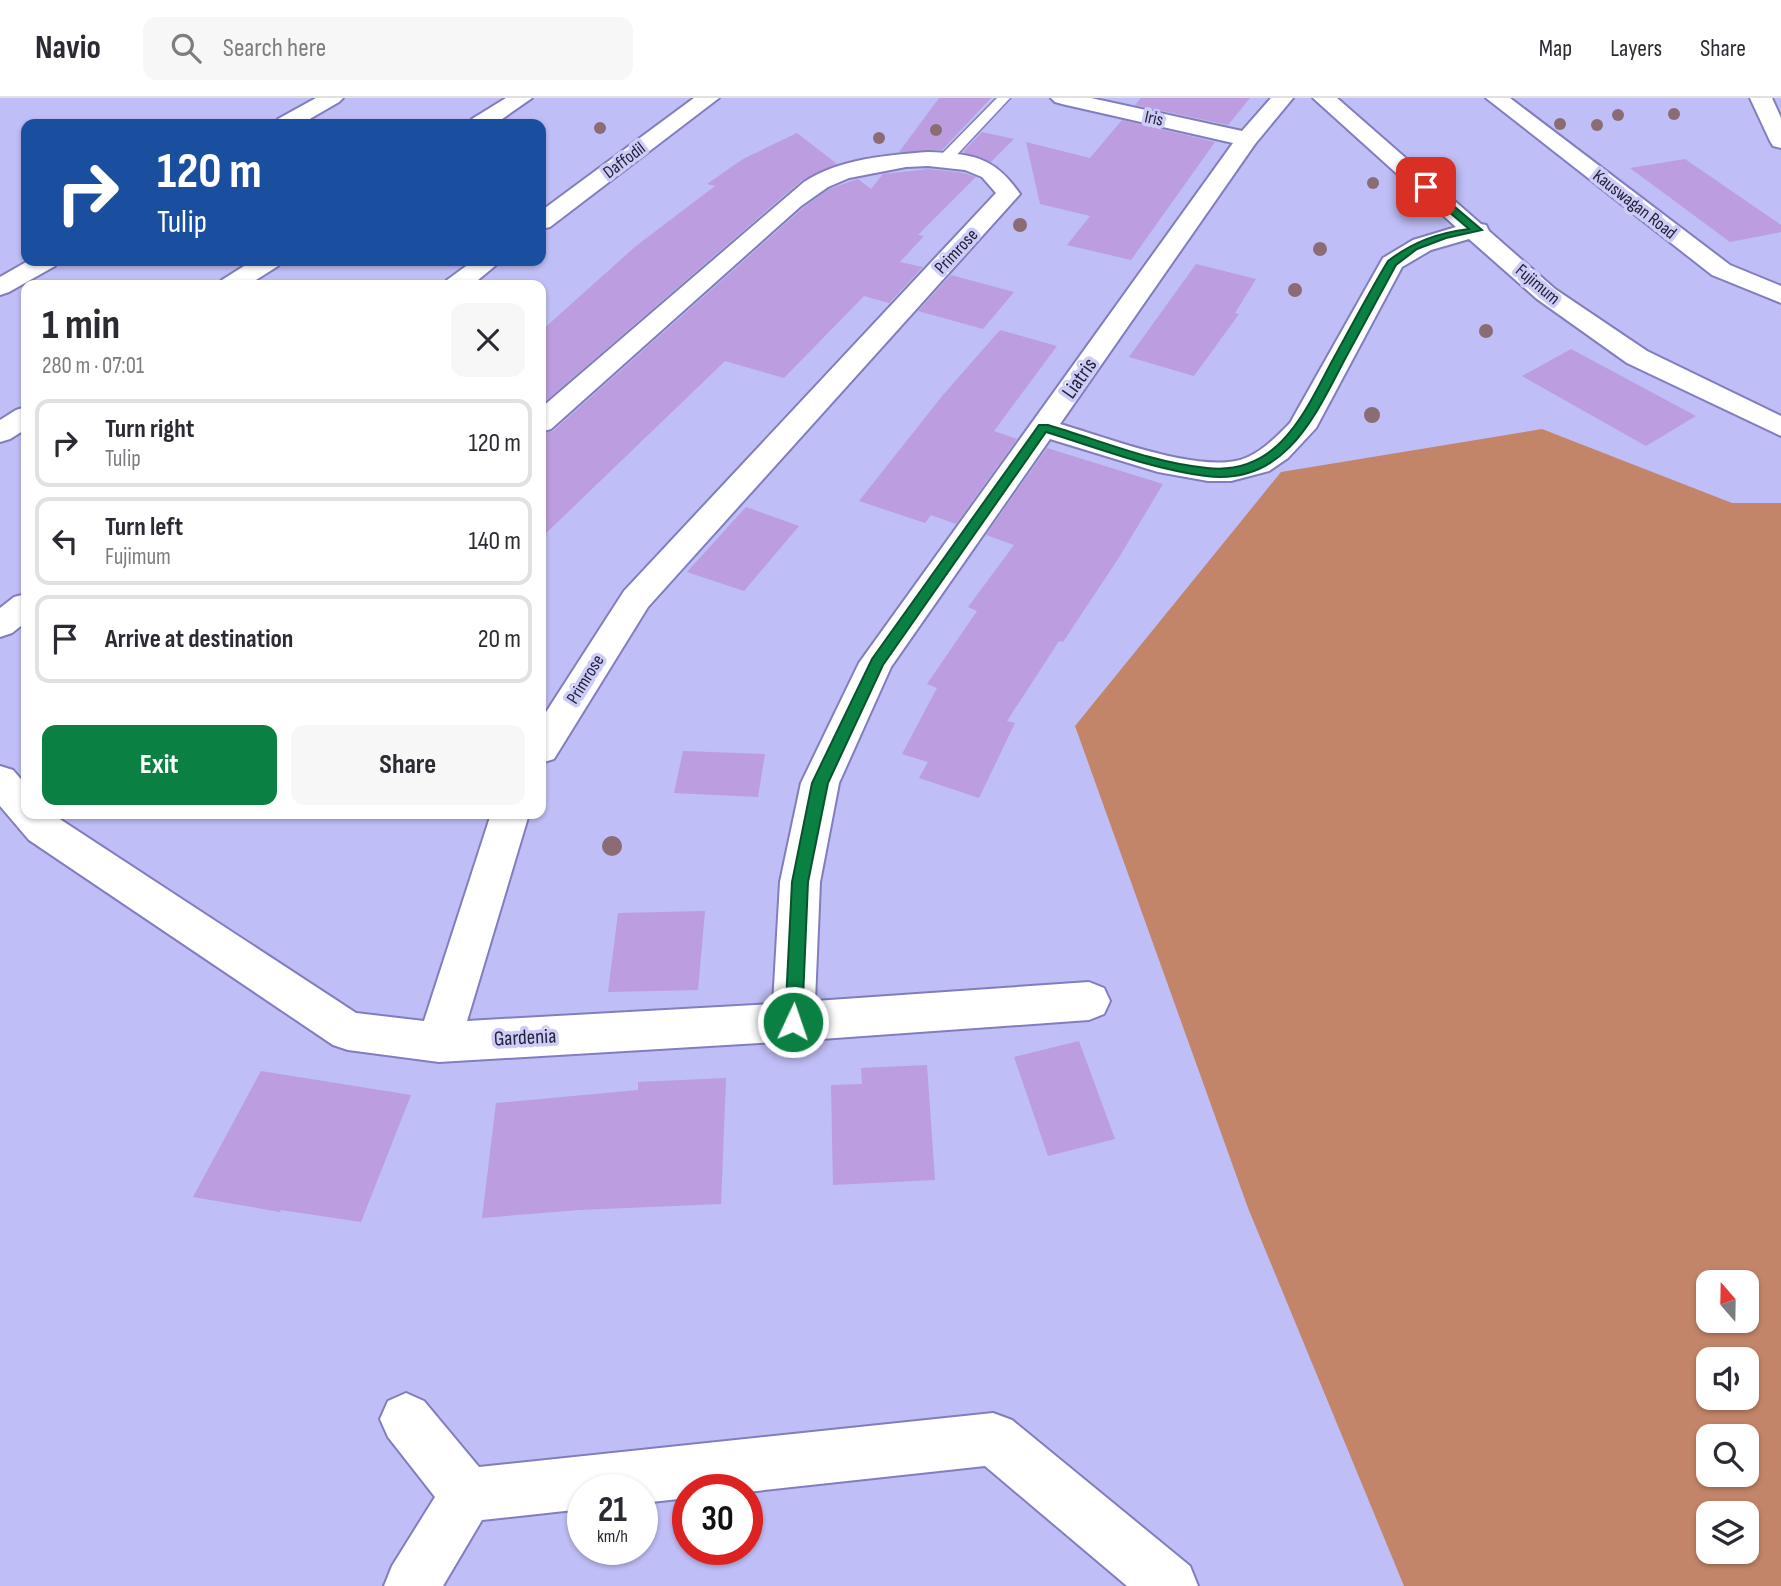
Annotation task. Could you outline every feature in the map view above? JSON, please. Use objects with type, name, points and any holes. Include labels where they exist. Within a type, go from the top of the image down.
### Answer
[{"type":"street","points":[[295,119],[332,98]]},
{"type":"street","points":[[488,119],[521,98]]},
{"type":"street","name":"Daffodil","points":[[546,218],[708,98]]},
{"type":"street","name":"Iris","points":[[1062,98],[1247,139]]},
{"type":"street","name":"Liatris","points":[[793,1022],[800,882],[820,783],[877,663],[1247,139],[1283,98]]},
{"type":"street","name":"Fujimum","points":[[1324,98],[1477,230],[1546,294],[1637,358],[1781,427]]},
{"type":"street","name":"Kauswagan Road","points":[[1497,98],[1721,270],[1781,295]]},
{"type":"street","points":[[1761,98],[1781,141]]},
{"type":"street","name":"Primrose","points":[[546,419],[803,194],[823,181],[860,167],[904,160],[944,159],[988,170],[1008,194],[636,599],[546,741]]},
{"type":"street","points":[[1044,428],[1169,465],[1208,472],[1231,472],[1258,464],[1278,452],[1302,428],[1392,263],[1423,243],[1444,235],[1477,230]]},
{"type":"street","points":[[0,287],[37,266]]},
{"type":"street","points":[[239,280],[260,266]]},
{"type":"street","points":[[463,280],[482,266]]},
{"type":"street","points":[[0,433],[21,419]]},
{"type":"street","points":[[0,625],[21,609]]},
{"type":"street","name":"Gardenia","points":[[0,780],[21,804]]},
{"type":"street","name":"Gardenia","points":[[34,819],[43,829],[348,1031],[439,1042],[793,1022],[1089,1001]]},
{"type":"street","points":[[439,1042],[508,819]]},
{"type":"street","points":[[406,1419],[467,1495]]},
{"type":"street","points":[[467,1495],[993,1439],[1170,1586]]},
{"type":"street","points":[[412,1586],[467,1495]]},
{"type":"lane","points":[[944,159],[1004,98]]},
{"type":"shaded area","points":[[1542,429],[1732,503],[1781,503],[1781,1586],[1404,1586],[1248,1208],[1075,726],[1281,472]]},
{"type":"building","points":[[939,98],[991,98],[942,150],[899,152]]},
{"type":"building","points":[[1141,98],[1250,98],[1228,125],[1135,105]]},
{"type":"building","points":[[1122,120],[1215,142],[1131,260],[1067,245],[1090,216],[1040,204],[1026,142],[1090,158]]},
{"type":"building","points":[[982,132],[1014,139],[991,162],[963,152]]},
{"type":"building","points":[[797,133],[837,164],[802,180],[546,401],[546,327],[636,246],[715,186],[707,184],[743,159]]},
{"type":"building","points":[[1685,159],[1781,225],[1781,232],[1730,242],[1630,168]]},
{"type":"building","points":[[928,169],[976,177],[918,235],[924,236],[900,262],[923,267],[889,303],[864,296],[784,378],[725,361],[546,533],[546,433],[553,431],[803,208],[829,189],[858,179],[871,189],[883,174]]},
{"type":"building","points":[[1196,264],[1256,279],[1235,313],[1239,314],[1194,376],[1129,357]]},
{"type":"building","points":[[951,275],[1014,292],[983,329],[918,311]]},
{"type":"building","points":[[1000,330],[1057,346],[994,431],[1017,439],[956,524],[931,515],[925,523],[859,501],[943,395]]},
{"type":"building","points":[[1571,349],[1696,416],[1646,446],[1522,376]]},
{"type":"building","points":[[1047,448],[1163,484],[1118,559],[1063,642],[1059,641],[1007,721],[1015,723],[979,798],[919,778],[928,762],[902,754],[937,688],[927,684],[977,611],[968,607],[1014,545],[986,535]]},
{"type":"building","points":[[746,507],[799,526],[744,591],[687,572]]},
{"type":"building","points":[[683,751],[765,754],[758,797],[674,793]]},
{"type":"building","points":[[705,911],[698,990],[608,992],[618,913]]},
{"type":"building","points":[[1079,1041],[1115,1139],[1048,1156],[1014,1057]]},
{"type":"building","points":[[927,1065],[935,1180],[833,1185],[831,1085],[862,1084],[861,1068]]},
{"type":"building","points":[[261,1071],[411,1095],[361,1222],[193,1197]]},
{"type":"building","points":[[726,1078],[721,1204],[579,1210],[482,1218],[496,1103],[638,1090],[638,1082]]},
{"type":"route","points":[[793,1022],[800,882],[820,783],[877,663],[1044,428],[1169,465],[1208,472],[1231,472],[1258,464],[1278,452],[1302,428],[1392,263],[1413,247],[1444,235],[1477,230],[1426,187]]}]
